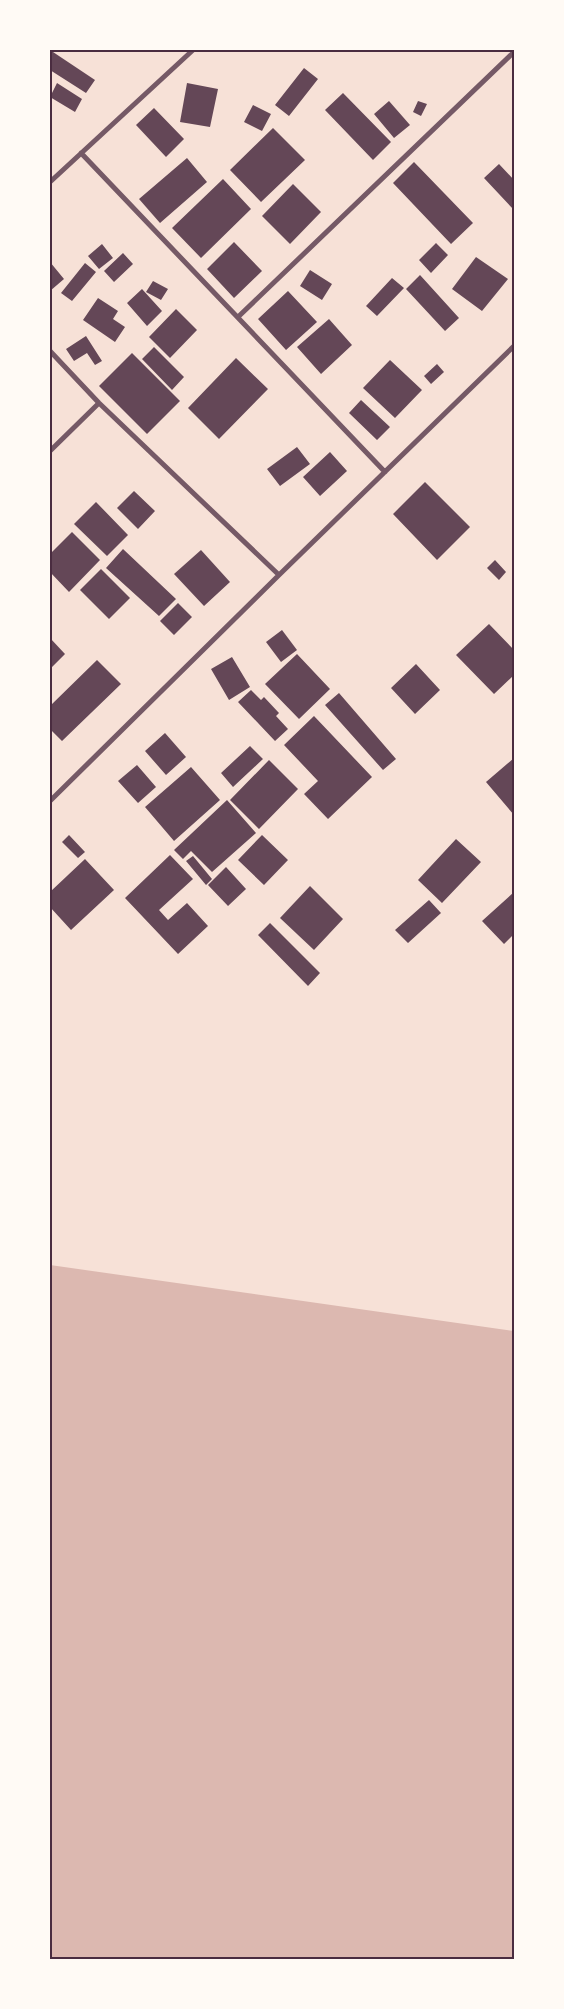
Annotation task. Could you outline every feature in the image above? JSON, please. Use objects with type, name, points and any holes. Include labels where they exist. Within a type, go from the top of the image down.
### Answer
[{"type":"street","points":[[50,182],[193,50]]},
{"type":"street","points":[[238,317],[514,52]]},
{"type":"street","points":[[81,154],[385,472]]},
{"type":"street","points":[[50,802],[514,346]]},
{"type":"street","points":[[50,352],[99,403],[279,575]]},
{"type":"street","points":[[50,451],[99,403]]},
{"type":"shaded area","points":[[50,1265],[514,1331],[514,1959],[50,1959]]},
{"type":"building","points":[[50,50],[95,80],[86,93],[50,70]]},
{"type":"building","points":[[304,68],[318,79],[289,116],[275,105]]},
{"type":"building","points":[[57,83],[82,99],[75,112],[50,97]]},
{"type":"building","points":[[187,83],[218,89],[210,127],[180,122]]},
{"type":"building","points":[[343,93],[391,142],[373,160],[325,110]]},
{"type":"building","points":[[389,101],[410,125],[394,138],[374,114]]},
{"type":"building","points":[[418,101],[427,104],[421,116],[413,112]]},
{"type":"building","points":[[253,105],[271,114],[262,131],[244,122]]},
{"type":"building","points":[[154,108],[184,139],[166,157],[136,125]]},
{"type":"building","points":[[273,128],[305,160],[261,202],[230,170]]},
{"type":"building","points":[[187,158],[207,182],[160,223],[139,199]]},
{"type":"building","points":[[414,162],[473,223],[451,244],[393,183]]},
{"type":"building","points":[[499,164],[514,180],[513,209],[484,178]]},
{"type":"building","points":[[223,179],[251,209],[201,258],[172,228]]},
{"type":"building","points":[[293,184],[321,212],[290,244],[262,216]]},
{"type":"building","points":[[234,242],[262,271],[234,298],[207,269]]},
{"type":"building","points":[[436,243],[448,255],[431,273],[419,260]]},
{"type":"building","points":[[102,244],[113,258],[99,269],[88,256]]},
{"type":"building","points":[[123,253],[133,264],[114,282],[104,271]]},
{"type":"building","points":[[476,257],[508,279],[482,311],[452,289]]},
{"type":"building","points":[[50,262],[64,279],[50,291]]},
{"type":"building","points":[[85,263],[96,272],[72,301],[61,293]]},
{"type":"building","points":[[310,270],[332,284],[322,300],[300,286]]},
{"type":"building","points":[[420,275],[459,318],[445,331],[406,289]]},
{"type":"building","points":[[392,278],[404,288],[377,316],[366,306]]},
{"type":"building","points":[[153,281],[168,289],[161,300],[146,292]]},
{"type":"building","points":[[142,289],[162,311],[147,326],[127,303]]},
{"type":"building","points":[[288,291],[317,322],[286,350],[258,319]]},
{"type":"building","points":[[98,298],[118,311],[113,319],[125,327],[115,342],[83,320]]},
{"type":"building","points":[[176,309],[197,330],[170,358],[149,337]]},
{"type":"building","points":[[329,319],[352,345],[321,374],[297,347]]},
{"type":"building","points":[[86,336],[102,361],[95,365],[87,353],[74,361],[66,349]]},
{"type":"building","points":[[154,347],[184,377],[172,390],[142,359]]},
{"type":"building","points":[[132,353],[180,401],[147,434],[99,386]]},
{"type":"building","points":[[236,358],[268,389],[219,439],[188,408]]},
{"type":"building","points":[[390,360],[422,390],[395,418],[363,388]]},
{"type":"building","points":[[437,364],[444,372],[431,384],[424,376]]},
{"type":"building","points":[[361,400],[390,427],[377,440],[349,413]]},
{"type":"building","points":[[297,447],[310,464],[280,486],[267,469]]},
{"type":"building","points":[[330,452],[347,471],[320,496],[303,477]]},
{"type":"building","points":[[425,482],[470,527],[437,560],[393,514]]},
{"type":"building","points":[[134,491],[155,511],[138,529],[117,508]]},
{"type":"building","points":[[96,502],[128,535],[107,556],[74,524]]},
{"type":"building","points":[[72,532],[100,560],[69,592],[50,572],[50,554]]},
{"type":"building","points":[[123,549],[176,599],[159,616],[106,568]]},
{"type":"building","points":[[201,550],[230,582],[204,606],[174,574]]},
{"type":"building","points":[[495,560],[506,572],[499,580],[487,568]]},
{"type":"building","points":[[101,569],[130,598],[109,619],[80,590]]},
{"type":"building","points":[[178,603],[192,617],[174,635],[160,621]]},
{"type":"building","points":[[489,624],[514,650],[514,675],[494,694],[456,655]]},
{"type":"building","points":[[282,630],[297,650],[281,662],[266,642]]},
{"type":"building","points":[[50,638],[65,654],[50,669]]},
{"type":"building","points":[[297,654],[330,689],[299,719],[265,684]]},
{"type":"building","points":[[232,657],[250,687],[229,700],[211,669]]},
{"type":"building","points":[[97,660],[121,684],[62,741],[50,729],[50,706]]},
{"type":"building","points":[[416,664],[440,690],[415,714],[391,688]]},
{"type":"building","points":[[251,690],[261,700],[264,697],[279,713],[276,716],[288,729],[275,741],[238,702]]},
{"type":"building","points":[[339,693],[396,759],[383,770],[325,705]]},
{"type":"building","points":[[314,716],[372,777],[328,819],[304,794],[318,781],[284,745]]},
{"type":"building","points":[[165,733],[186,757],[166,775],[145,751]]},
{"type":"building","points":[[250,746],[263,759],[233,787],[221,773]]},
{"type":"building","points":[[514,758],[514,815],[486,782]]},
{"type":"building","points":[[269,760],[298,789],[259,829],[230,800]]},
{"type":"building","points":[[137,765],[156,787],[138,803],[118,781]]},
{"type":"building","points":[[191,767],[220,800],[174,841],[145,807]]},
{"type":"building","points":[[227,800],[256,833],[212,872],[191,851],[183,859],[174,850]]},
{"type":"building","points":[[69,835],[85,852],[78,858],[62,842]]},
{"type":"building","points":[[262,835],[288,860],[264,885],[238,860]]},
{"type":"building","points":[[456,839],[481,862],[442,903],[418,880]]},
{"type":"building","points":[[170,855],[193,879],[159,910],[168,920],[187,903],[208,926],[178,954],[125,898]]},
{"type":"building","points":[[193,856],[212,879],[206,885],[186,861]]},
{"type":"building","points":[[85,859],[114,890],[71,930],[50,907],[50,892]]},
{"type":"building","points":[[226,867],[246,889],[228,906],[208,885]]},
{"type":"building","points":[[310,886],[343,919],[314,950],[280,918]]},
{"type":"building","points":[[514,892],[514,934],[504,944],[482,921]]},
{"type":"building","points":[[429,900],[441,913],[408,943],[395,930]]},
{"type":"building","points":[[270,923],[320,973],[308,986],[258,935]]}]
